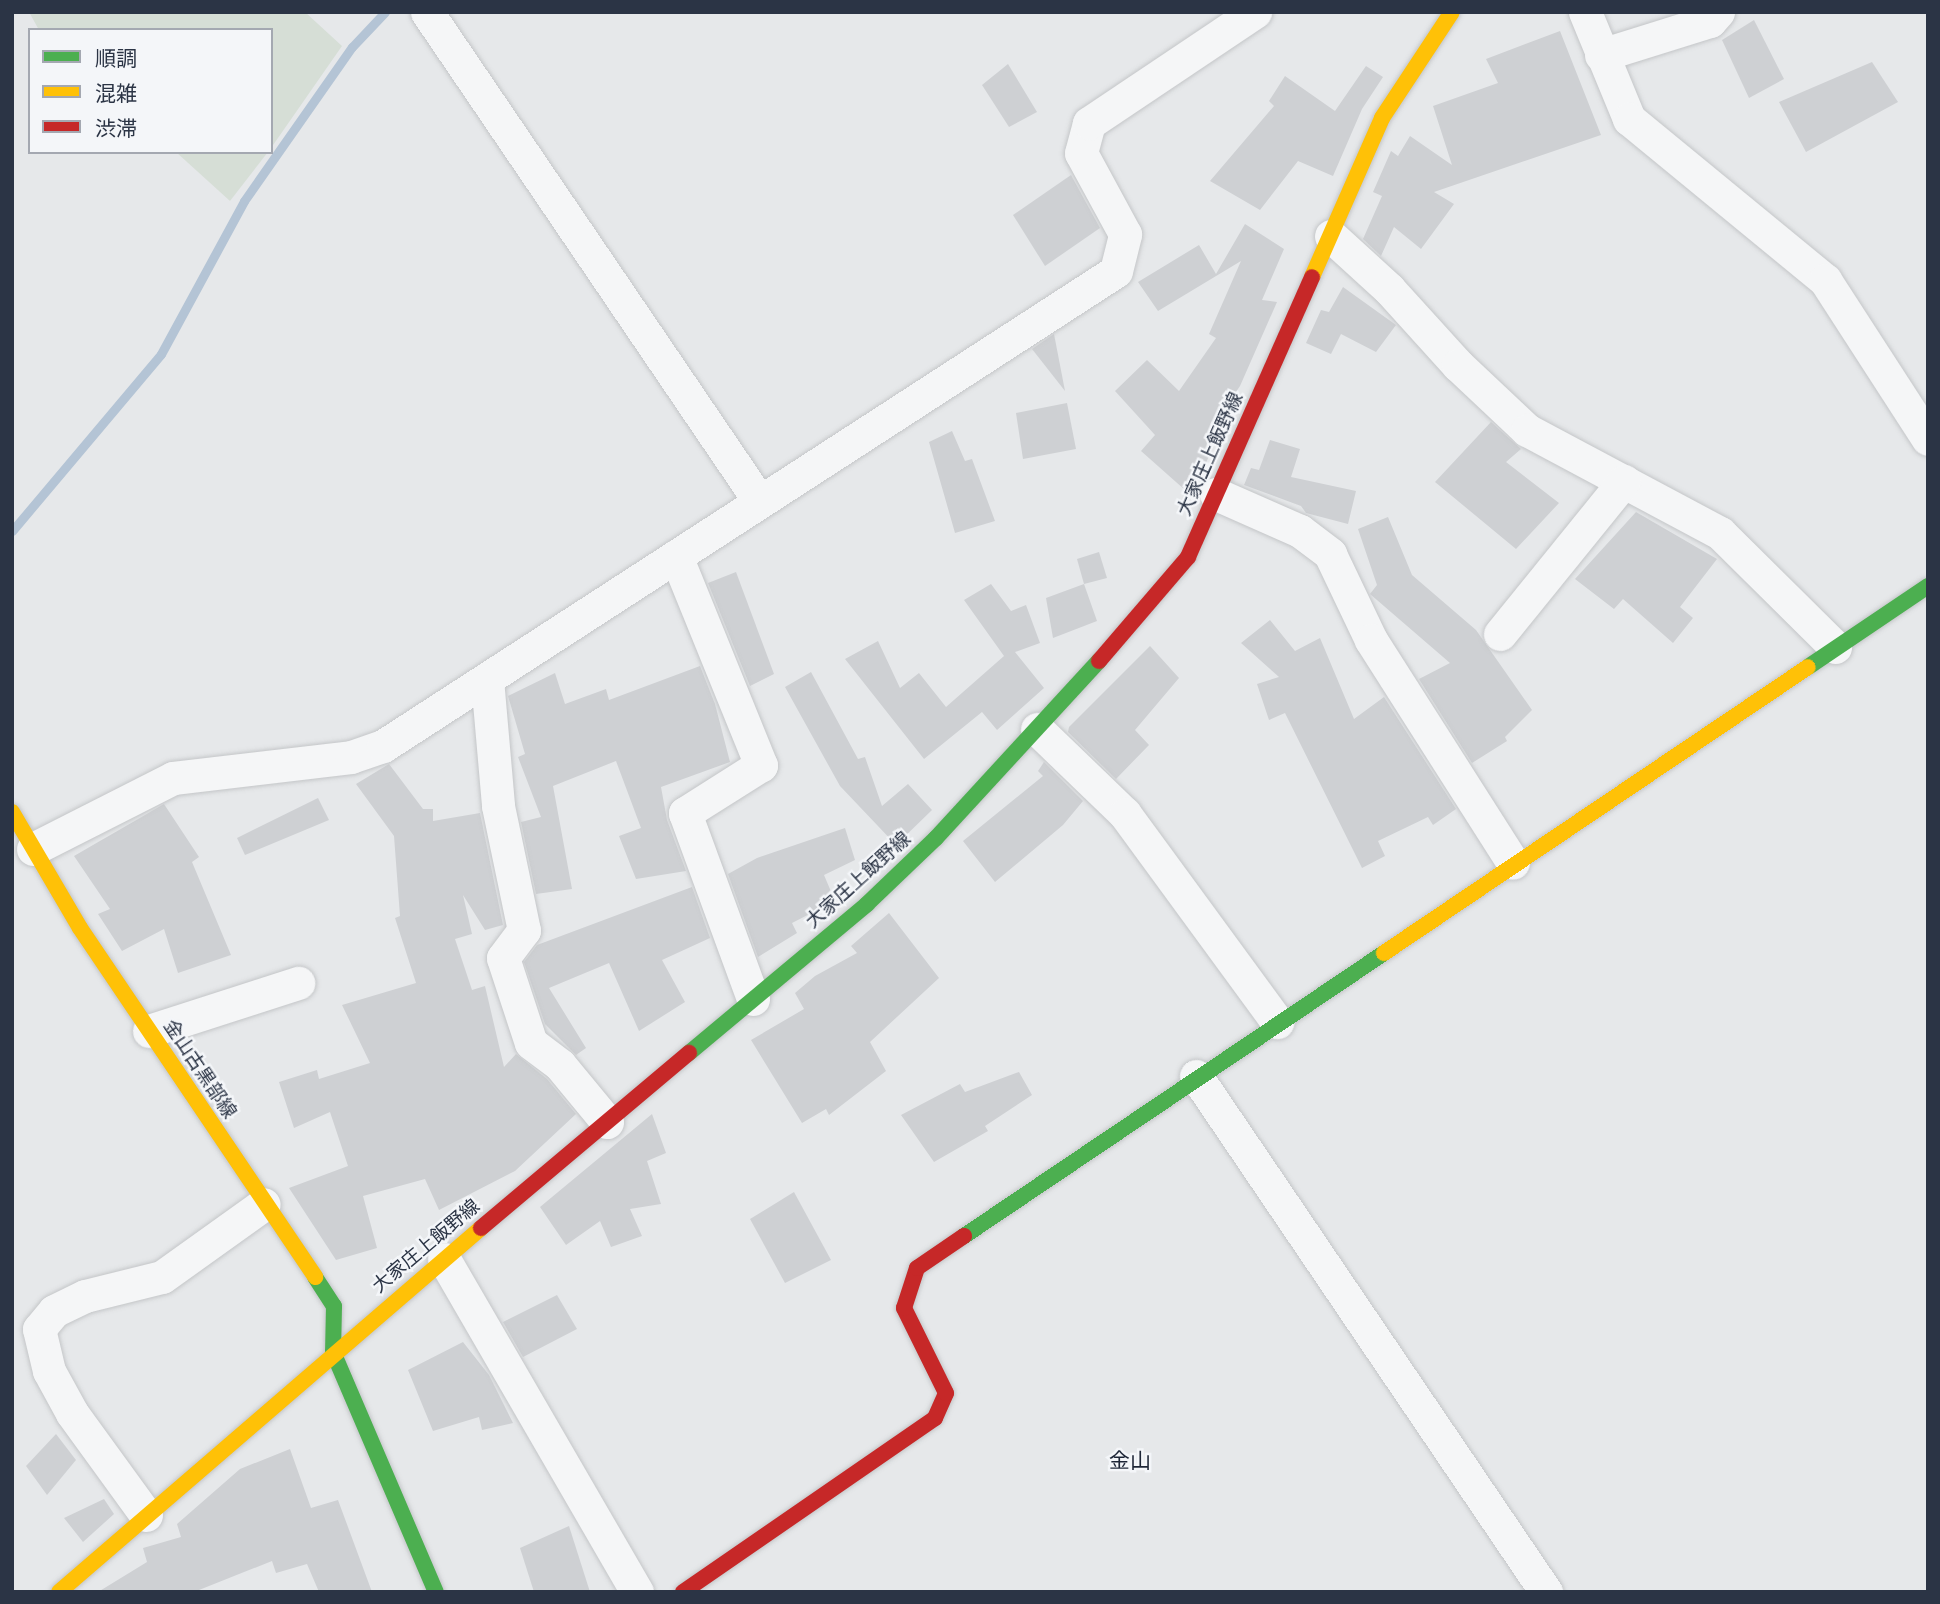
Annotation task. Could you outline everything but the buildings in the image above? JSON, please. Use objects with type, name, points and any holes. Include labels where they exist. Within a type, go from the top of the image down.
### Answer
[{"type":"main road","name":"大家庄上飯野線","points":[[59,1592],[333,1352],[753,999],[936,838],[1037,729],[1188,557],[1382,118],[1452,12]]},
{"type":"main road","points":[[683,1592],[934,1418],[946,1393],[904,1308],[917,1268],[1196,1076],[1928,586]]},
{"type":"main road","name":"金山古黒部線","points":[[12,812],[149,1031],[334,1306],[333,1352]]},
{"type":"main road","points":[[333,1352],[436,1592]]},
{"type":"street","points":[[427,12],[760,502]]},
{"type":"street","points":[[33,849],[173,778],[351,757],[383,746],[1116,271],[1125,234],[1081,153],[1089,124],[1255,12]]},
{"type":"street","points":[[1586,12],[1601,55],[1629,119],[1825,280],[1928,439]]},
{"type":"street","points":[[1601,55],[1710,21],[1718,12]]},
{"type":"street","points":[[1331,236],[1389,289],[1458,365],[1527,430],[1720,533],[1835,647]]},
{"type":"street","points":[[1500,634],[1623,481]]},
{"type":"street","points":[[1216,494],[1300,531],[1331,554],[1371,640],[1513,863]]},
{"type":"street","points":[[676,556],[761,765],[685,813],[753,999]]},
{"type":"street","points":[[487,679],[498,806],[524,930],[503,958],[530,1043],[560,1065],[607,1122]]},
{"type":"street","points":[[1037,729],[1125,814],[1277,1022]]},
{"type":"street","points":[[149,1031],[298,983]]},
{"type":"street","points":[[1196,1076],[1546,1592]]},
{"type":"street","points":[[146,1515],[72,1413],[49,1371],[39,1329],[54,1311],[85,1296],[162,1277],[264,1204]]},
{"type":"street","points":[[444,1259],[636,1592]]},
{"type":"shaded area","points":[[29,12],[305,12],[342,46],[273,145],[273,28],[38,28]]},
{"type":"shaded area","points":[[178,154],[266,154],[230,201]]},
{"type":"waterway","points":[[12,531],[161,354],[244,201],[352,47],[385,12]]},
{"type":"traffic: fast","points":[[1808,667],[1928,586]]},
{"type":"traffic: fast","points":[[689,1053],[867,904],[936,838],[1099,661]]},
{"type":"traffic: fast","points":[[964,1236],[1384,953]]},
{"type":"traffic: fast","points":[[315,1277],[334,1306],[333,1352],[436,1592]]},
{"type":"traffic: slow","points":[[1312,277],[1382,118],[1452,12]]},
{"type":"traffic: slow","points":[[1384,953],[1808,667]]},
{"type":"traffic: slow","points":[[12,812],[80,928],[315,1277]]},
{"type":"traffic: slow","points":[[59,1592],[481,1228]]},
{"type":"traffic: jam","points":[[1099,661],[1188,557],[1312,277]]},
{"type":"traffic: jam","points":[[481,1228],[689,1053]]},
{"type":"traffic: jam","points":[[683,1592],[935,1418],[946,1393],[904,1308],[917,1268],[964,1236]]},
{"type":"district","name":"金山","points":[[1130,1461]]}]
